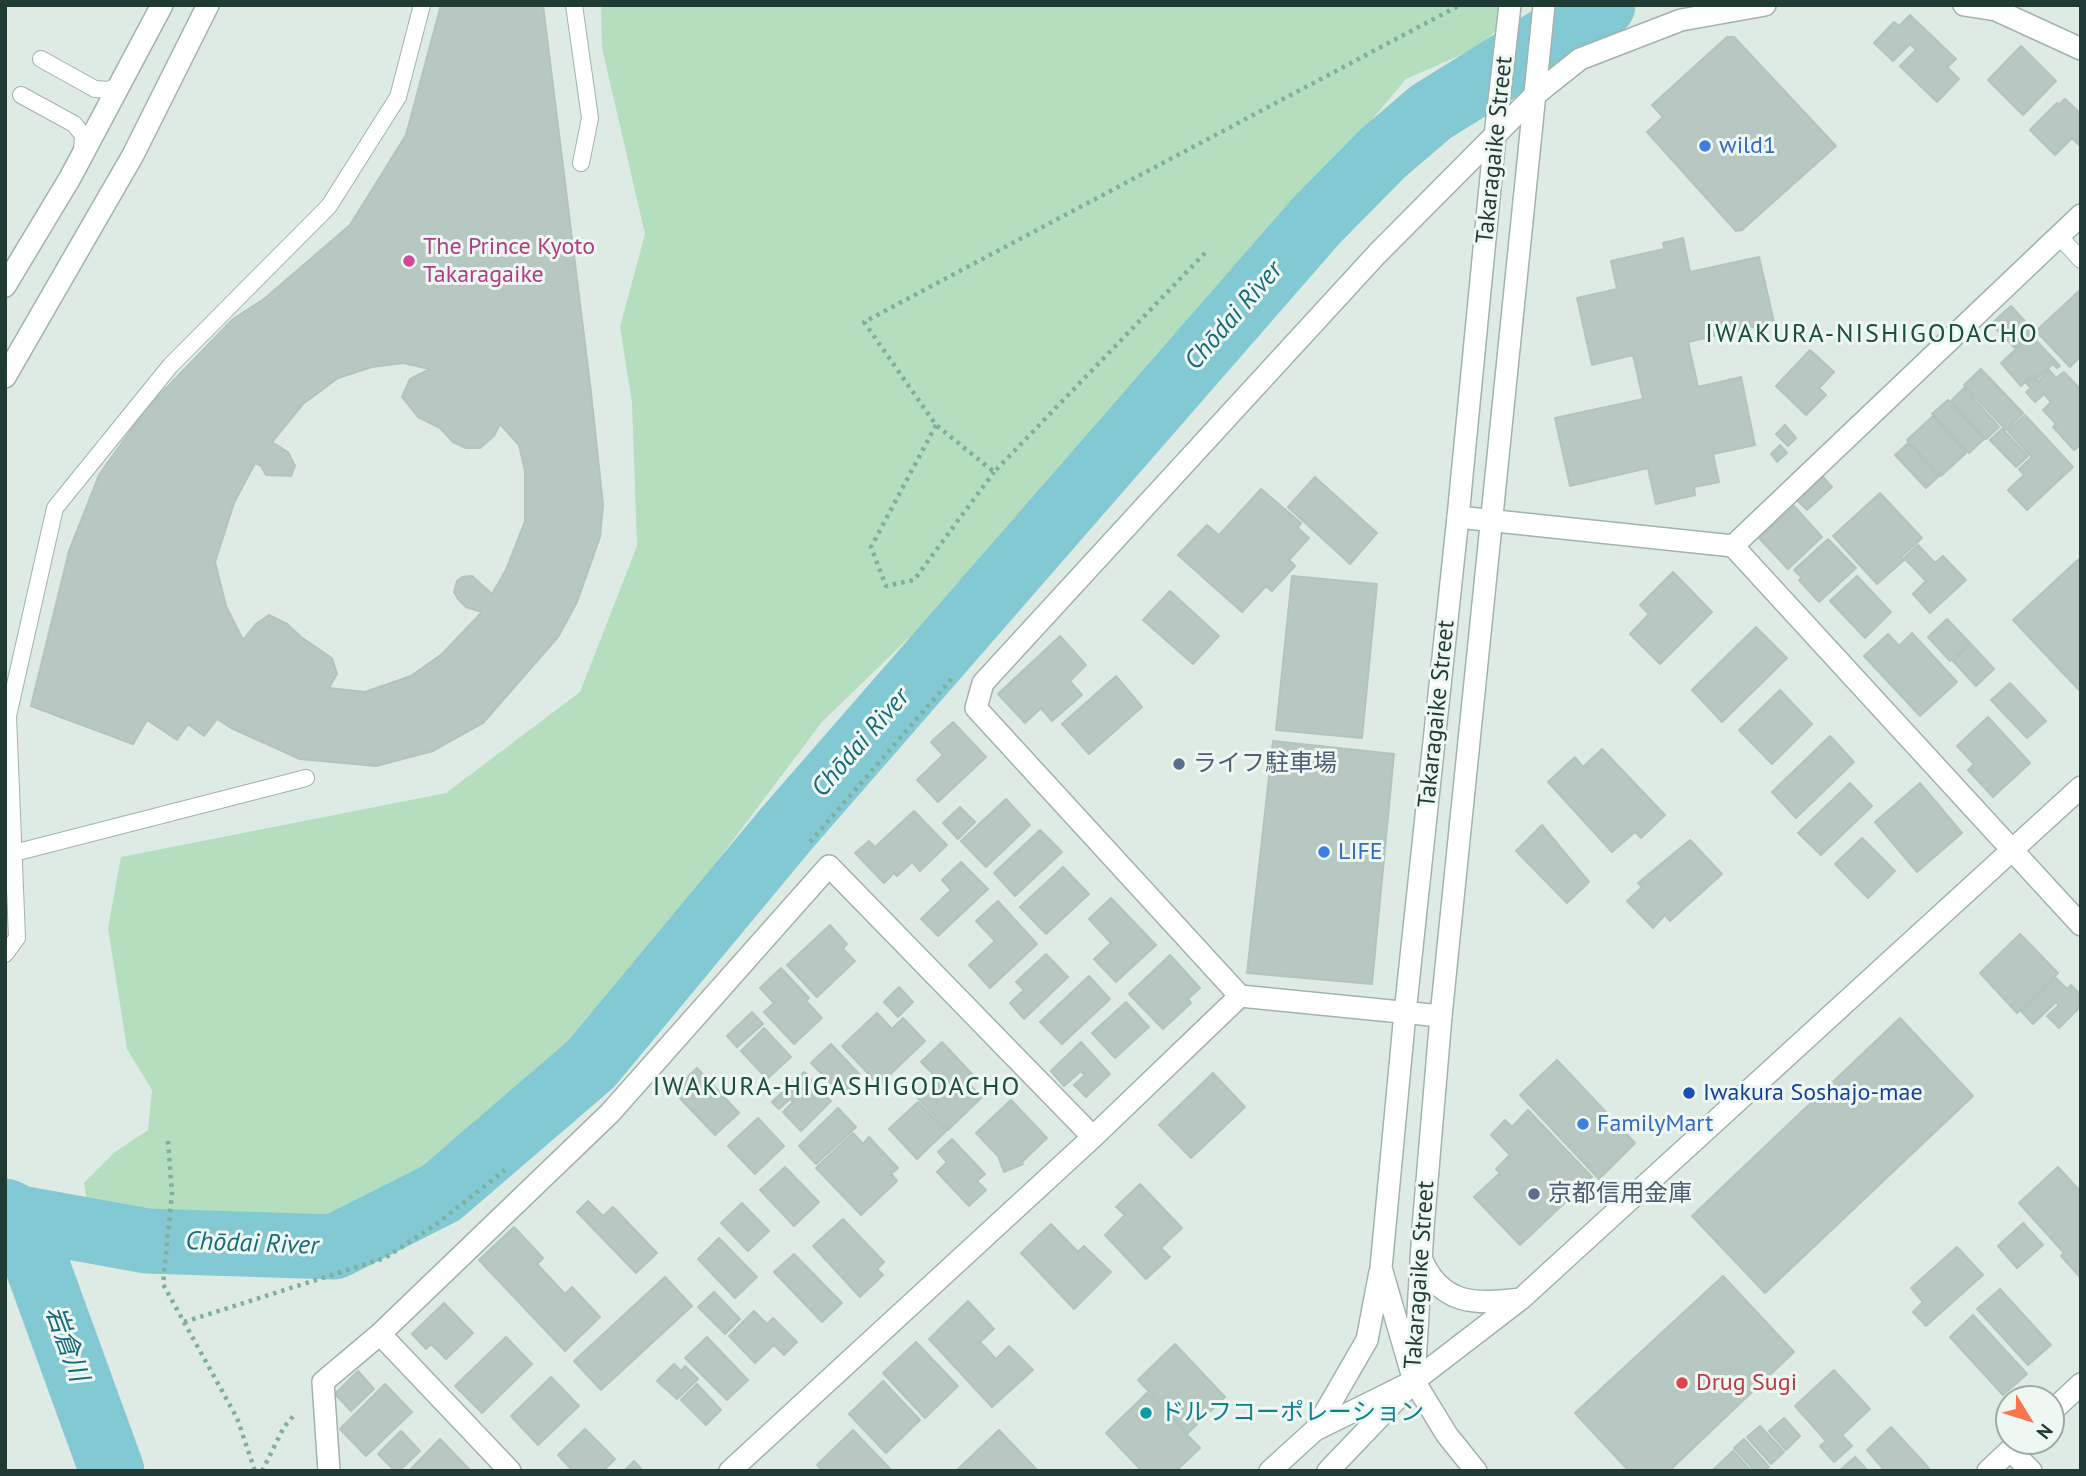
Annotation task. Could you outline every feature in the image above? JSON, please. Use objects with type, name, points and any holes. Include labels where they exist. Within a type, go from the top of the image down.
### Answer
[{"type":"street","points":[[5,286],[82,155],[162,5]]},
{"type":"street","points":[[5,377],[133,155],[208,5]]},
{"type":"street","name":"Takaragaike Street","points":[[1414,1381],[1381,1268],[1510,5]]},
{"type":"street","points":[[1441,1016],[1240,996],[976,708],[982,682],[1377,254],[1536,94],[1580,59],[1618,44],[1681,20],[1765,5]]},
{"type":"street","points":[[1964,5],[1996,10],[2081,50]]},
{"type":"street","name":"Takaragaike Street","points":[[1414,1381],[1441,1016],[1544,7]]},
{"type":"street","points":[[1733,546],[2081,215]]},
{"type":"street","points":[[1458,517],[1733,546],[2081,925]]},
{"type":"street","points":[[1328,1471],[1414,1381],[1522,1298],[2081,787]]},
{"type":"street","points":[[330,1471],[323,1382],[380,1334],[610,1113],[829,866],[1093,1137]]},
{"type":"street","points":[[730,1471],[1093,1137],[1240,996]]},
{"type":"street","points":[[1421,1258],[1427,1272],[1443,1290],[1464,1301],[1490,1303],[1522,1298]]},
{"type":"street","points":[[1315,1430],[1367,1340],[1381,1268]]},
{"type":"street","points":[[380,1334],[510,1471]]},
{"type":"street","points":[[1270,1471],[1315,1430],[1414,1381]]},
{"type":"street","points":[[1414,1381],[1447,1435],[1476,1471]]},
{"type":"street","points":[[2065,1399],[2081,1384]]},
{"type":"street","points":[[1988,1471],[2005,1455]]},
{"type":"street","points":[[2021,1455],[2031,1471]]},
{"type":"lane","points":[[5,954],[18,938],[8,716],[55,508],[170,366],[329,206],[398,97],[422,5]]},
{"type":"lane","points":[[574,5],[590,118],[581,163]]},
{"type":"lane","points":[[41,59],[95,89],[108,90],[121,84]]},
{"type":"lane","points":[[21,95],[74,124],[83,135],[82,155]]},
{"type":"lane","points":[[2059,236],[2081,260]]},
{"type":"lane","points":[[14,853],[306,778]]},
{"type":"path","points":[[994,472],[936,425],[864,322],[1460,5]]},
{"type":"path","points":[[936,425],[871,547],[886,586],[914,580],[994,472],[1205,253]]},
{"type":"path","points":[[808,844],[962,667]]},
{"type":"path","points":[[168,1141],[172,1194],[163,1284],[237,1418],[255,1471]]},
{"type":"path","points":[[184,1322],[385,1258],[438,1223],[514,1163]]},
{"type":"path","points":[[262,1471],[284,1427],[323,1382]]},
{"type":"green space","points":[[601,5],[1509,5],[1508,18],[1481,46],[1406,79],[1152,383],[1007,543],[822,722],[672,921],[578,1057],[522,1112],[459,1166],[365,1215],[260,1222],[120,1219],[89,1215],[84,1183],[115,1152],[148,1130],[152,1090],[127,1049],[108,928],[121,857],[446,793],[580,692],[637,546],[632,403],[620,327],[645,234],[602,48]]},
{"type":"building","points":[[441,5],[543,5],[603,505],[600,537],[577,602],[558,637],[483,723],[433,751],[376,766],[300,759],[217,719],[204,736],[188,724],[177,740],[147,720],[133,744],[31,706],[69,551],[99,475],[145,410],[233,319],[264,299],[350,225],[406,135]],"holes":[[[403,363],[430,369],[410,379],[402,397],[418,417],[440,428],[453,442],[466,448],[480,448],[494,436],[500,424],[519,445],[525,471],[525,521],[506,570],[492,594],[472,576],[462,577],[457,581],[454,592],[458,599],[466,607],[482,612],[442,654],[411,676],[365,692],[329,688],[337,674],[332,658],[287,624],[269,615],[256,624],[243,640],[226,606],[215,562],[234,503],[255,463],[261,466],[266,475],[291,476],[295,466],[288,452],[272,442],[303,404],[338,378],[372,367]]]},
{"type":"building","points":[[1910,15],[1956,59],[1947,67],[1959,79],[1937,102],[1900,66],[1916,50],[1910,44],[1893,61],[1874,43],[1894,22],[1899,26]]},
{"type":"building","points":[[1727,37],[1734,37],[1836,146],[1742,230],[1736,231],[1647,132],[1663,117],[1652,105]]},
{"type":"building","points":[[2021,46],[2056,81],[2023,115],[1988,80]]},
{"type":"building","points":[[2065,99],[2081,114],[2081,147],[2072,138],[2055,155],[2030,130],[2057,103],[2058,105]]},
{"type":"building","points":[[1683,238],[1690,272],[1759,257],[1774,322],[1688,342],[1698,387],[1741,377],[1755,445],[1713,454],[1719,482],[1694,487],[1695,495],[1656,504],[1648,468],[1570,486],[1555,418],[1643,399],[1633,355],[1592,365],[1577,298],[1617,289],[1611,261],[1664,249],[1663,243]]},
{"type":"building","points":[[2079,291],[2081,356],[2070,367],[2036,331]]},
{"type":"building","points":[[2011,306],[2034,331],[2015,348],[1991,324]]},
{"type":"building","points":[[2031,335],[2060,366],[2057,368],[2053,364],[2037,379],[2033,374],[2021,386],[2001,363]]},
{"type":"building","points":[[1810,350],[1834,372],[1819,388],[1826,395],[1806,415],[1776,386]]},
{"type":"building","points":[[1981,369],[2023,413],[2006,430],[1964,385]]},
{"type":"building","points":[[2049,370],[2056,378],[2064,372],[2081,390],[2081,445],[2074,450],[2053,427],[2056,424],[2043,410],[2051,402],[2044,394],[2035,402],[2026,392],[2031,388],[2026,383],[2033,377],[2038,382]]},
{"type":"building","points":[[1964,388],[1999,427],[1986,439],[1951,401]]},
{"type":"building","points":[[1948,400],[1984,439],[1969,453],[1932,414]]},
{"type":"building","points":[[2025,415],[2073,467],[2027,510],[2008,490],[2024,475],[2019,469],[2032,457],[2008,431]]},
{"type":"building","points":[[1933,416],[1966,453],[1941,476],[1907,440]]},
{"type":"building","points":[[1785,425],[1796,438],[1788,446],[1776,434]]},
{"type":"building","points":[[2002,429],[2028,456],[2016,467],[1990,440]]},
{"type":"building","points":[[1908,443],[1939,476],[1926,488],[1895,455]]},
{"type":"building","points":[[1780,445],[1787,453],[1777,462],[1771,454]]},
{"type":"building","points":[[1315,477],[1377,533],[1350,564],[1288,507]]},
{"type":"building","points":[[1823,477],[1832,487],[1807,510],[1798,501]]},
{"type":"building","points":[[1261,489],[1301,523],[1298,528],[1309,538],[1289,560],[1295,566],[1272,591],[1266,586],[1242,612],[1178,555],[1207,525],[1219,535]]},
{"type":"building","points":[[1880,493],[1922,538],[1901,557],[1904,560],[1877,584],[1833,536]]},
{"type":"building","points":[[1794,506],[1822,537],[1788,569],[1759,538]]},
{"type":"building","points":[[1828,539],[1856,568],[1819,602],[1799,580],[1802,578],[1794,570]]},
{"type":"building","points":[[1918,545],[1935,563],[1943,556],[1966,580],[1930,613],[1913,594],[1926,581],[1904,558]]},
{"type":"building","points":[[2081,557],[2081,688],[2079,690],[2013,620]]},
{"type":"building","points":[[1673,572],[1712,612],[1660,664],[1630,634],[1649,614],[1640,605]]},
{"type":"building","points":[[1292,576],[1377,584],[1362,738],[1276,730]]},
{"type":"building","points":[[1857,576],[1891,612],[1865,638],[1830,601]]},
{"type":"building","points":[[1170,591],[1219,636],[1193,664],[1143,620]]},
{"type":"building","points":[[1947,619],[1970,643],[1950,661],[1928,637]]},
{"type":"building","points":[[1756,627],[1787,658],[1722,722],[1692,690]]},
{"type":"building","points":[[1912,633],[1957,682],[1920,716],[1864,656],[1888,634],[1899,646]]},
{"type":"building","points":[[1060,636],[1086,665],[1070,681],[1082,695],[1052,721],[1041,708],[1025,723],[998,694]]},
{"type":"building","points":[[1971,644],[1994,669],[1976,686],[1953,661]]},
{"type":"building","points":[[1116,676],[1142,707],[1089,754],[1062,724]]},
{"type":"building","points":[[2010,683],[2046,721],[2027,738],[1991,700]]},
{"type":"building","points":[[1780,690],[1812,724],[1772,764],[1739,730]]},
{"type":"building","points":[[1988,717],[2030,763],[1993,797],[1968,770],[1974,764],[1957,746]]},
{"type":"building","points":[[953,722],[986,757],[938,802],[917,780],[943,755],[931,742]]},
{"type":"building","points":[[1830,736],[1854,762],[1796,818],[1772,792]]},
{"type":"building","points":[[1273,741],[1394,754],[1372,984],[1247,973]]},
{"type":"building","points":[[1602,749],[1665,815],[1641,838],[1635,832],[1612,852],[1548,782],[1575,757],[1583,767]]},
{"type":"building","points":[[1850,783],[1872,806],[1821,855],[1798,833]]},
{"type":"building","points":[[1920,783],[1962,833],[1917,872],[1875,822]]},
{"type":"building","points":[[1006,799],[1030,825],[986,867],[961,841]]},
{"type":"building","points":[[960,807],[975,822],[958,839],[943,823]]},
{"type":"building","points":[[914,811],[947,845],[920,871],[912,862],[897,876],[894,873],[884,883],[855,853],[869,841],[875,847]]},
{"type":"building","points":[[1542,825],[1589,882],[1567,903],[1516,851]]},
{"type":"building","points":[[1040,830],[1062,852],[1015,896],[994,873]]},
{"type":"building","points":[[1862,838],[1895,871],[1868,898],[1835,864]]},
{"type":"building","points":[[1690,840],[1722,874],[1670,921],[1665,915],[1653,928],[1627,901],[1642,887],[1638,883]]},
{"type":"building","points":[[961,862],[988,889],[938,936],[921,919],[951,890],[942,880]]},
{"type":"building","points":[[1063,867],[1089,894],[1046,934],[1020,907]]},
{"type":"building","points":[[1111,898],[1156,945],[1116,982],[1094,959],[1111,943],[1089,919]]},
{"type":"building","points":[[998,901],[1037,944],[990,988],[969,965],[995,941],[976,921]]},
{"type":"building","points":[[830,925],[847,944],[843,949],[855,961],[817,997],[787,965]]},
{"type":"building","points":[[2020,934],[2058,973],[2017,1013],[1980,973]]},
{"type":"building","points":[[1046,954],[1068,977],[1024,1019],[1010,1003],[1024,990],[1016,982]]},
{"type":"building","points":[[1170,955],[1200,988],[1188,999],[1191,1003],[1163,1029],[1129,994]]},
{"type":"building","points":[[781,968],[809,998],[806,1001],[822,1018],[794,1044],[764,1012],[774,1003],[760,988]]},
{"type":"building","points":[[1089,976],[1110,999],[1062,1044],[1040,1022]]},
{"type":"building","points":[[2056,978],[2067,989],[2071,985],[2081,995],[2081,1006],[2059,1028],[2047,1016],[2059,1005],[2056,1002],[2033,1024],[2021,1011]]},
{"type":"building","points":[[899,987],[913,1002],[898,1017],[884,1002]]},
{"type":"building","points":[[1126,1002],[1149,1027],[1115,1058],[1092,1033]]},
{"type":"building","points":[[752,1012],[763,1024],[737,1047],[727,1036]]},
{"type":"building","points":[[877,1013],[892,1029],[903,1018],[925,1041],[879,1085],[842,1046]]},
{"type":"building","points":[[1900,1018],[1973,1096],[1765,1293],[1692,1216]]},
{"type":"building","points":[[764,1028],[791,1057],[767,1079],[741,1051]]},
{"type":"building","points":[[942,1042],[973,1075],[966,1081],[982,1097],[948,1130],[915,1095],[935,1076],[921,1062]]},
{"type":"building","points":[[1081,1042],[1110,1074],[1086,1097],[1074,1085],[1085,1075],[1081,1071],[1064,1086],[1051,1071]]},
{"type":"building","points":[[831,1044],[863,1078],[843,1096],[811,1063]]},
{"type":"building","points":[[1557,1060],[1635,1143],[1599,1179],[1520,1095]]},
{"type":"building","points":[[697,1068],[739,1113],[715,1135],[673,1091]]},
{"type":"building","points":[[804,1072],[831,1101],[801,1131],[783,1112],[793,1102],[790,1099],[779,1109],[772,1102]]},
{"type":"building","points":[[1213,1073],[1245,1107],[1191,1158],[1159,1125]]},
{"type":"building","points":[[1011,1100],[1047,1138],[1023,1164],[1004,1172],[998,1156],[976,1133]]},
{"type":"building","points":[[918,1102],[946,1131],[917,1159],[889,1129]]},
{"type":"building","points":[[838,1108],[856,1127],[816,1164],[799,1146]]},
{"type":"building","points":[[1528,1110],[1592,1177],[1520,1245],[1474,1197],[1500,1173],[1496,1169],[1510,1155],[1491,1135],[1505,1120],[1512,1127]]},
{"type":"building","points":[[758,1118],[784,1146],[755,1174],[728,1146]]},
{"type":"building","points":[[853,1133],[863,1144],[869,1137],[898,1168],[891,1174],[897,1181],[861,1215],[816,1168]]},
{"type":"building","points":[[952,1139],[985,1174],[977,1181],[986,1190],[969,1206],[937,1172],[947,1162],[938,1152]]},
{"type":"building","points":[[785,1167],[819,1202],[794,1226],[760,1190]]},
{"type":"building","points":[[2058,1167],[2081,1192],[2081,1278],[2061,1256],[2064,1253],[2019,1203]]},
{"type":"building","points":[[1140,1184],[1182,1228],[1161,1248],[1170,1257],[1146,1279],[1105,1235],[1125,1215],[1116,1207]]},
{"type":"building","points":[[588,1201],[603,1216],[613,1207],[657,1253],[636,1273],[577,1212]]},
{"type":"building","points":[[742,1203],[769,1231],[748,1251],[721,1223]]},
{"type":"building","points":[[843,1219],[884,1262],[877,1269],[883,1275],[860,1297],[813,1246]]},
{"type":"building","points":[[2023,1223],[2043,1245],[2017,1268],[1998,1246]]},
{"type":"building","points":[[1051,1224],[1078,1252],[1084,1246],[1111,1272],[1074,1309],[1021,1253]]},
{"type":"building","points":[[514,1227],[543,1258],[537,1264],[565,1294],[572,1287],[600,1317],[565,1351],[479,1260]]},
{"type":"building","points":[[719,1238],[757,1277],[735,1298],[698,1259]]},
{"type":"building","points":[[1957,1247],[1983,1275],[1926,1326],[1913,1312],[1923,1302],[1911,1288]]},
{"type":"building","points":[[794,1254],[842,1303],[822,1322],[774,1272]]},
{"type":"building","points":[[1723,1276],[1794,1352],[1669,1471],[1629,1471],[1575,1413]]},
{"type":"building","points":[[665,1277],[692,1306],[601,1390],[574,1361]]},
{"type":"building","points":[[2000,1289],[2051,1345],[2028,1365],[1977,1309]]},
{"type":"building","points":[[714,1292],[740,1319],[725,1334],[698,1307]]},
{"type":"building","points":[[968,1301],[994,1329],[980,1342],[996,1359],[1009,1346],[1033,1370],[992,1407],[929,1339]]},
{"type":"building","points":[[444,1303],[473,1333],[446,1359],[431,1344],[426,1349],[412,1334]]},
{"type":"building","points":[[754,1311],[767,1324],[773,1318],[797,1342],[784,1355],[774,1345],[755,1363],[729,1336]]},
{"type":"building","points":[[1973,1315],[2027,1374],[2014,1385],[1995,1386],[1950,1337]]},
{"type":"building","points":[[506,1337],[532,1364],[482,1413],[455,1386]]},
{"type":"building","points":[[707,1337],[748,1380],[727,1400],[685,1358]]},
{"type":"building","points":[[916,1342],[958,1386],[925,1418],[883,1373]]},
{"type":"building","points":[[1175,1344],[1225,1397],[1188,1433],[1138,1380]]},
{"type":"building","points":[[674,1364],[681,1371],[685,1366],[698,1379],[677,1399],[657,1381]]},
{"type":"building","points":[[1834,1370],[1870,1409],[1842,1435],[1852,1446],[1834,1462],[1820,1446],[1826,1441],[1795,1406]]},
{"type":"building","points":[[358,1371],[374,1389],[351,1411],[335,1394]]},
{"type":"building","points":[[551,1377],[579,1406],[538,1445],[511,1416]]},
{"type":"building","points":[[883,1381],[920,1420],[886,1453],[849,1414]]},
{"type":"building","points":[[385,1384],[412,1412],[366,1456],[340,1429]]},
{"type":"building","points":[[697,1384],[721,1410],[706,1425],[681,1400]]},
{"type":"building","name":"ドルフコーポレーション","points":[[1147,1393],[1200,1448],[1176,1471],[1142,1471],[1106,1433]]},
{"type":"building","points":[[1784,1418],[1800,1436],[1786,1450],[1769,1431]]},
{"type":"building","points":[[1760,1426],[1784,1452],[1771,1464],[1747,1437]]},
{"type":"building","points":[[1891,1427],[1931,1471],[1885,1471],[1867,1450]]},
{"type":"building","points":[[585,1429],[615,1459],[603,1471],[573,1471],[558,1455]]},
{"type":"building","points":[[853,1430],[892,1471],[823,1471],[817,1465]]},
{"type":"building","points":[[999,1430],[1038,1471],[956,1471]]},
{"type":"building","points":[[401,1431],[420,1451],[399,1471],[395,1471],[378,1454]]},
{"type":"building","points":[[440,1439],[469,1469],[409,1471]]},
{"type":"building","points":[[1744,1439],[1769,1467],[1765,1471],[1755,1471],[1734,1448]]},
{"type":"building","points":[[1733,1451],[1751,1471],[1712,1471]]},
{"type":"building","points":[[1855,1457],[1868,1471],[1839,1471]]},
{"type":"building","points":[[634,1461],[643,1471],[624,1471]]},
{"type":"waterway","name":"Chōdai River","points":[[5,1211],[20,1218],[147,1241],[334,1247],[441,1193],[591,1064],[787,828],[1316,221],[1383,153],[1431,112],[1603,5]]},
{"type":"waterway","name":"岩倉川","points":[[20,1218],[112,1471]]},
{"type":"place","name":"wild1","points":[[1705,146]]},
{"type":"place","name":"The Prince Kyoto Takaragaike","points":[[409,261]]},
{"type":"place","name":"ライフ駐車場","points":[[1179,764]]},
{"type":"place","name":"LIFE","points":[[1324,852]]},
{"type":"place","name":"Iwakura Soshajo-mae","points":[[1689,1093]]},
{"type":"place","name":"FamilyMart","points":[[1583,1124]]},
{"type":"place","name":"京都信用金庫","points":[[1534,1194]]},
{"type":"place","name":"Drug Sugi","points":[[1682,1383]]},
{"type":"place","name":"ドルフコーポレーション","points":[[1146,1413]]},
{"type":"district","name":"IWAKURA-NISHIGODACHO","points":[[1872,335]]},
{"type":"district","name":"IWAKURA-HIGASHIGODACHO","points":[[837,1088]]}]
